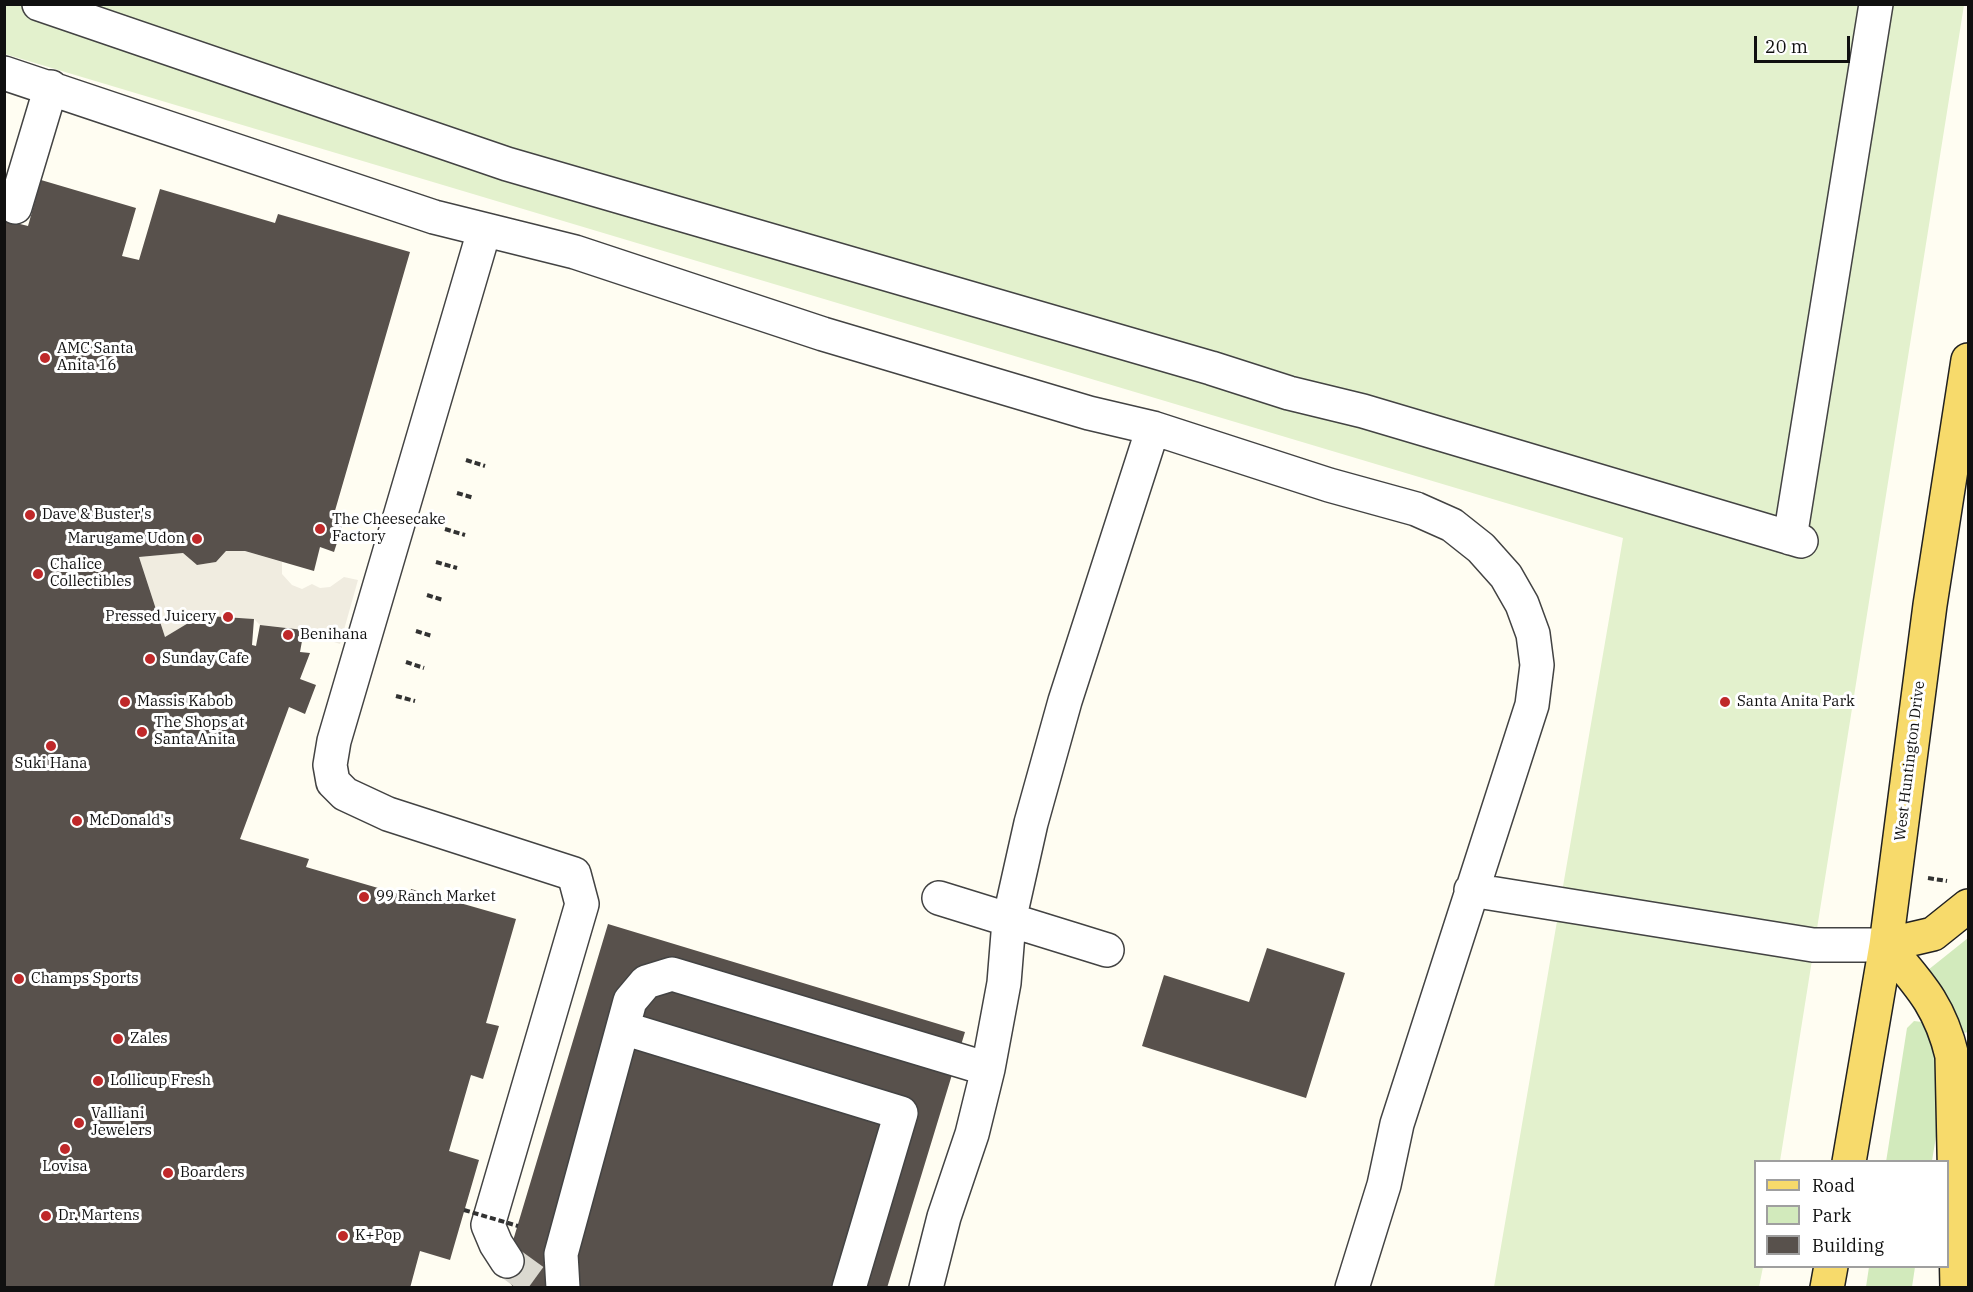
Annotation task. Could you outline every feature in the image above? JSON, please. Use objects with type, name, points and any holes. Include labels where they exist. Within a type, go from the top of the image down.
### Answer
[{"type":"main road","name":"West Huntington Drive","points":[[1849,1160],[1886,945],[1930,604],[1968,360]]},
{"type":"main road","points":[[1957,1287],[1952,1056],[1945,1026],[1929,996],[1886,945],[1933,934],[1968,906]]},
{"type":"main road","points":[[1827,1287],[1831,1268]]},
{"type":"main road","points":[[1966,1287],[1968,1269]]},
{"type":"street","points":[[39,4],[507,164],[1211,368],[1289,393],[1363,411],[1795,540],[1876,4]]},
{"type":"street","points":[[4,73],[434,217],[575,252],[823,334],[1089,413],[1153,428],[1329,485],[1416,509],[1452,525],[1482,548],[1506,576],[1522,604],[1533,634],[1537,665],[1532,705],[1397,1124],[1384,1185],[1352,1287]]},
{"type":"street","points":[[15,207],[51,87]]},
{"type":"street","points":[[484,231],[334,741],[330,765],[333,782],[345,794],[408,820],[574,874],[582,904],[488,1225],[507,1261]]},
{"type":"street","points":[[926,1287],[944,1217],[972,1134],[988,1069],[1004,983],[1009,921],[1031,824],[1065,701],[1153,428]]},
{"type":"street","points":[[1471,890],[1821,946],[1886,945]]},
{"type":"street","points":[[939,898],[1107,950]]},
{"type":"street","points":[[563,1287],[561,1254],[630,1001],[646,982],[672,975],[988,1069]]},
{"type":"street","points":[[623,1028],[901,1113],[849,1287]]},
{"type":"path","points":[[466,460],[485,466]]},
{"type":"path","points":[[457,493],[474,498]]},
{"type":"path","points":[[445,529],[465,535]]},
{"type":"path","points":[[436,562],[457,568]]},
{"type":"path","points":[[427,595],[443,600]]},
{"type":"path","points":[[416,631],[432,636]]},
{"type":"path","points":[[406,662],[424,668]]},
{"type":"path","points":[[396,696],[415,701]]},
{"type":"path","points":[[464,1210],[518,1226]]},
{"type":"green space","name":"Santa Anita Park","points":[[4,5],[1964,5],[1780,1160],[1754,1160],[1754,1268],[1763,1268],[1759,1287],[1494,1287],[1623,538],[5,54]]},
{"type":"green space","points":[[1968,938],[1968,1032],[1964,1033],[1946,994],[1928,970]]},
{"type":"green space","points":[[1914,1021],[1922,1022],[1931,1038],[1940,1072],[1940,1108],[1932,1160],[1886,1160],[1907,1028]]},
{"type":"green space","points":[[1869,1268],[1915,1268],[1912,1287],[1866,1287]]},
{"type":"shaded area","points":[[226,551],[245,551],[282,562],[282,574],[292,585],[302,589],[312,584],[320,588],[330,587],[344,577],[358,580],[340,644],[316,631],[260,625],[254,619],[209,616],[204,624],[196,623],[195,620],[165,637],[139,557],[183,553],[197,565],[216,562]]},
{"type":"building","name":"The Shops at Santa Anita","points":[[41,180],[136,208],[122,256],[139,260],[160,189],[275,223],[278,214],[410,252],[332,521],[343,524],[334,552],[320,547],[314,571],[245,551],[226,551],[216,562],[197,565],[183,553],[139,557],[165,637],[195,619],[196,623],[204,624],[209,616],[254,619],[252,645],[256,646],[260,625],[304,630],[300,652],[310,653],[300,679],[316,685],[305,714],[289,707],[240,839],[309,859],[306,867],[409,897],[411,889],[516,919],[486,1023],[499,1026],[483,1079],[471,1075],[449,1151],[479,1160],[450,1260],[420,1251],[410,1288],[4,1288],[4,220],[28,226]]},
{"type":"building","points":[[608,924],[965,1032],[887,1288],[514,1288],[503,1274]]},
{"type":"building","points":[[1267,948],[1345,973],[1306,1098],[1142,1046],[1164,975],[1249,1002]]},
{"type":"tunnel","points":[[507,1261],[544,1288]]},
{"type":"place","name":"AMC Santa Anita 16","points":[[45,358]]},
{"type":"place","name":"Dave & Buster's","points":[[30,515]]},
{"type":"place","name":"The Cheesecake Factory","points":[[320,529]]},
{"type":"place","name":"Marugame Udon","points":[[197,539]]},
{"type":"place","name":"Chalice Collectibles","points":[[38,574]]},
{"type":"place","name":"Pressed Juicery","points":[[228,617]]},
{"type":"place","name":"Benihana","points":[[288,635]]},
{"type":"place","name":"Sunday Cafe","points":[[150,659]]},
{"type":"place","name":"Massis Kabob","points":[[125,702]]},
{"type":"place","name":"Santa Anita Park","points":[[1725,702]]},
{"type":"place","name":"The Shops at Santa Anita","points":[[142,732]]},
{"type":"place","name":"Suki Hana","points":[[51,746]]},
{"type":"place","name":"McDonald's","points":[[77,821]]},
{"type":"place","name":"99 Ranch Market","points":[[364,897]]},
{"type":"place","name":"Champs Sports","points":[[19,979]]},
{"type":"place","name":"Zales","points":[[118,1039]]},
{"type":"place","name":"Lollicup Fresh","points":[[98,1081]]},
{"type":"place","name":"Valliani Jewelers","points":[[79,1123]]},
{"type":"place","name":"Lovisa","points":[[65,1149]]},
{"type":"place","name":"Boarders","points":[[168,1173]]},
{"type":"place","name":"Dr. Martens","points":[[46,1216]]},
{"type":"place","name":"K+Pop","points":[[343,1236]]}]
